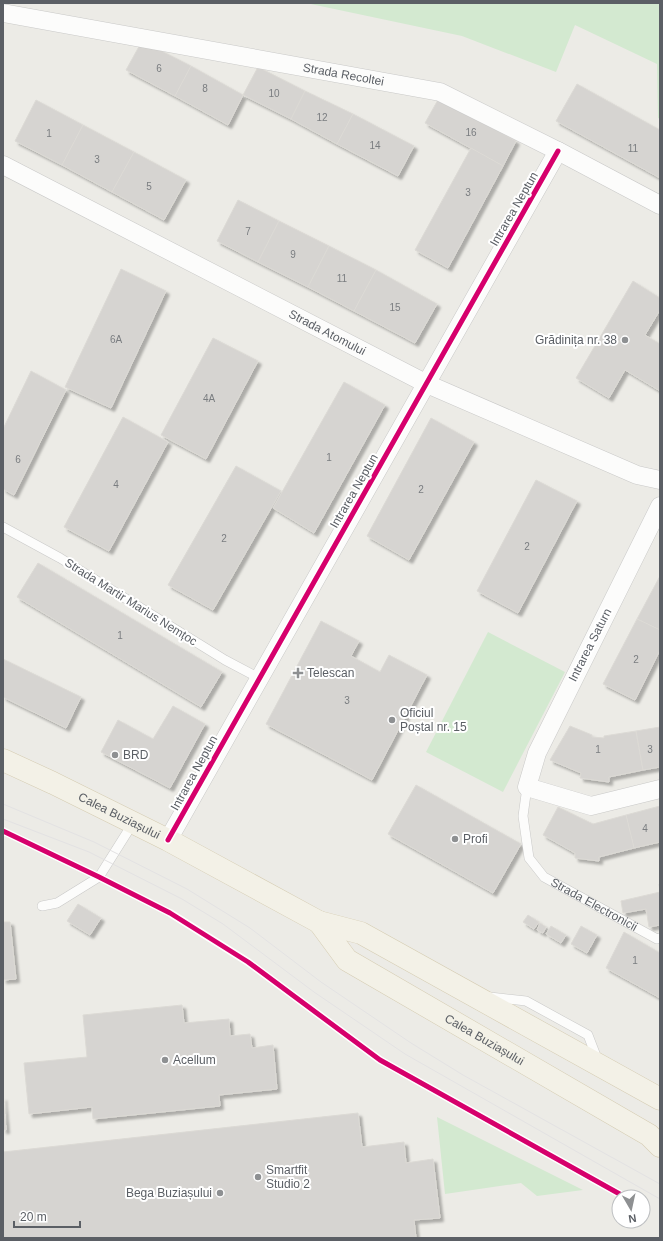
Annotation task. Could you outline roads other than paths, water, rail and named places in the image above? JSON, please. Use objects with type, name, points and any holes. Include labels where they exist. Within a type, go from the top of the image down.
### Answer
[{"type":"main road","name":"Calea Buziașului","points":[[3,760],[168,840],[318,922],[361,933],[660,1098]]},
{"type":"main road","name":"Calea Buziașului","points":[[318,922],[347,960],[642,1131],[660,1146]]},
{"type":"street","name":"Strada Recoltei","points":[[3,13],[440,92],[558,151],[660,205]]},
{"type":"street","name":"Intrarea Neptun","points":[[168,840],[558,151]]},
{"type":"street","name":"Strada Atomului","points":[[3,165],[426,384],[637,475],[660,480]]},
{"type":"street","name":"Intrarea Saturn","points":[[527,787],[537,753],[660,506]]},
{"type":"street","points":[[527,787],[591,806],[660,789]]},
{"type":"lane","name":"Strada Martir Marius Nemțoc","points":[[3,527],[60,558],[225,660],[259,678]]},
{"type":"lane","name":"Strada Electronicii","points":[[527,787],[523,816],[529,858],[544,877],[657,939],[660,938]]},
{"type":"lane","points":[[42,906],[57,903],[99,877],[133,823]]},
{"type":"tram line","points":[[3,804],[94,842],[187,889],[250,928],[321,982],[411,1043],[463,1075],[660,1184]]},
{"type":"tram line","points":[[3,819],[89,852],[182,899],[223,924],[314,992],[405,1054],[660,1199]]},
{"type":"place","name":"Grădinița nr. 38","points":[[625,340]]},
{"type":"place","name":"Telescan","points":[[298,673]]},
{"type":"place","name":"Oficiul Poștal nr. 15","points":[[392,720]]},
{"type":"place","name":"BRD","points":[[115,755]]},
{"type":"place","name":"Profi","points":[[455,839]]},
{"type":"place","name":"Acellum","points":[[165,1060]]},
{"type":"place","name":"Smartfit Studio 2","points":[[258,1177]]},
{"type":"place","name":"Bega Buziașului","points":[[220,1193]]}]
